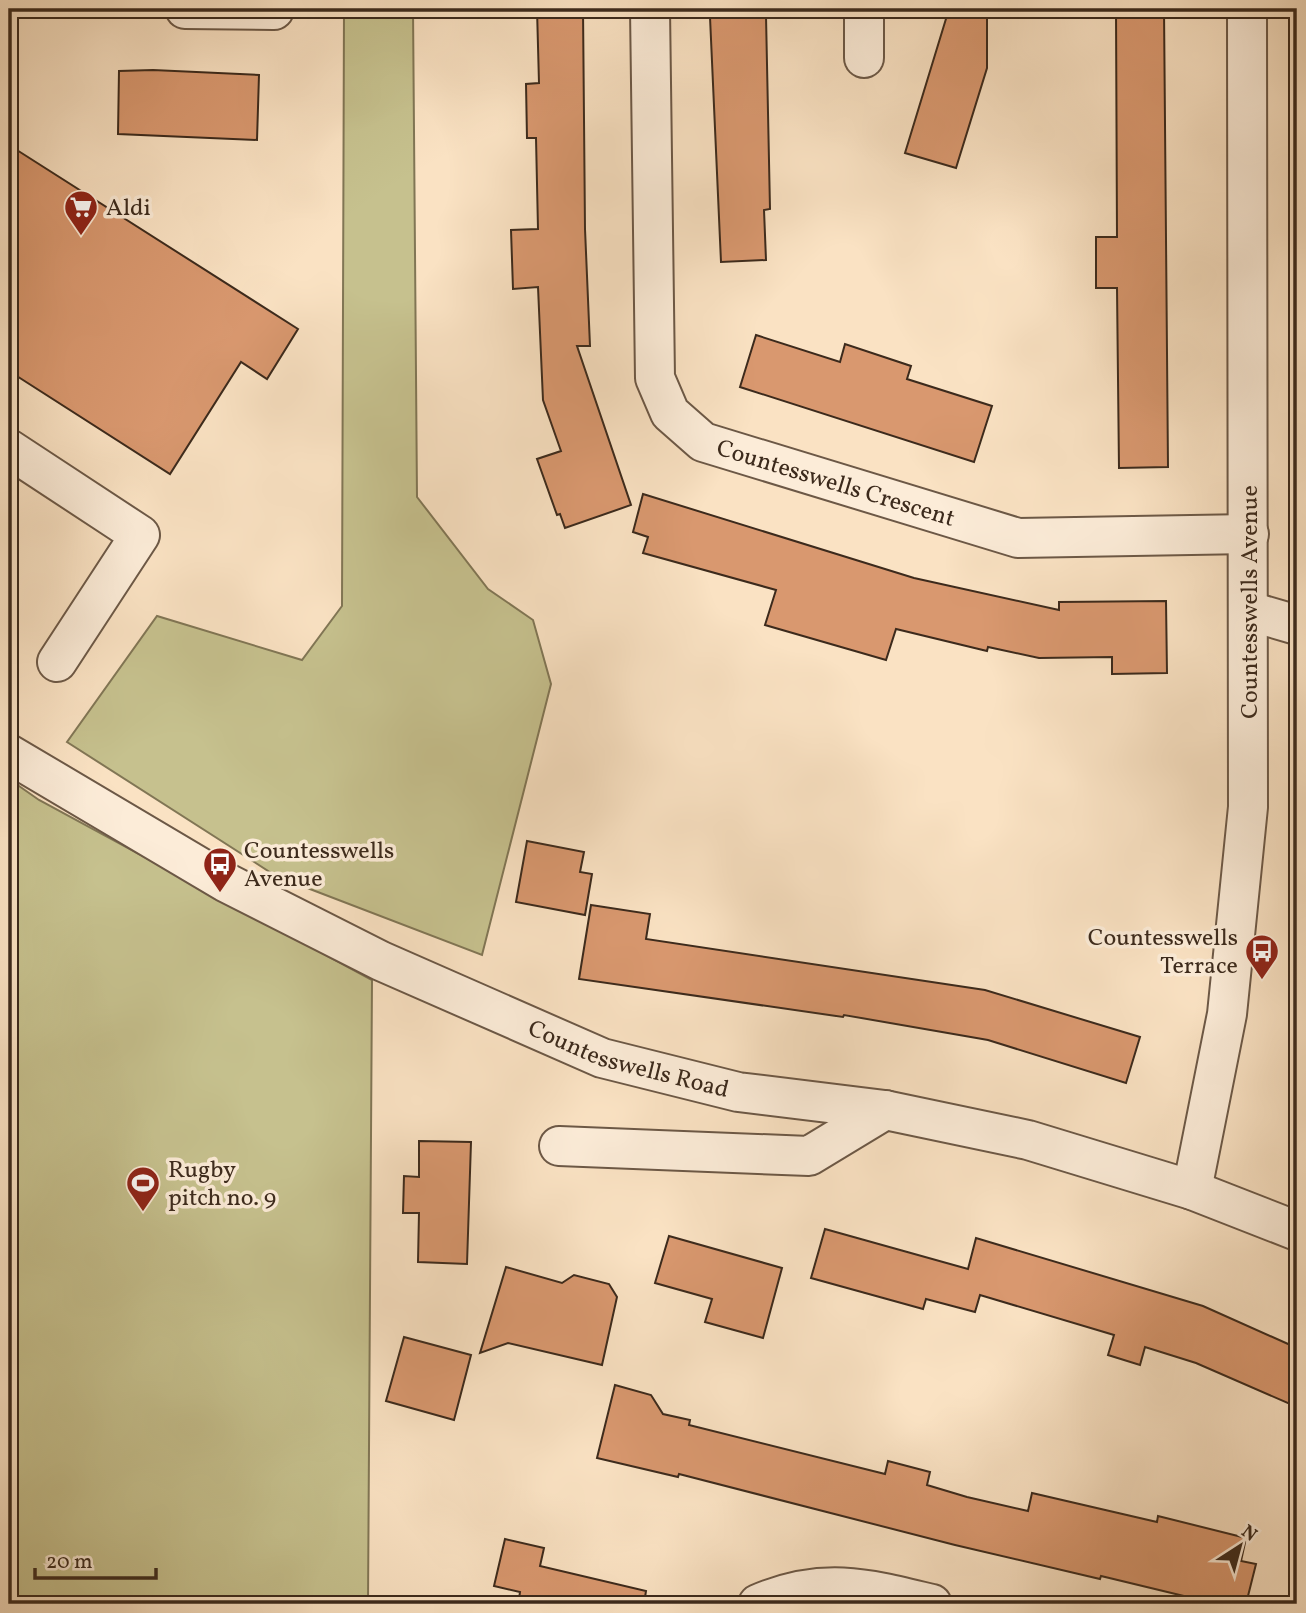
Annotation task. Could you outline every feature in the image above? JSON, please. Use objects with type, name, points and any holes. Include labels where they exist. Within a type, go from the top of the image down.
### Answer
[{"type":"street","points":[[185,9],[275,10]]},
{"type":"street","name":"Countesswells Crescent","points":[[650,9],[654,379],[670,413],[686,428],[703,442],[1018,538],[1249,534]]},
{"type":"street","points":[[864,9],[864,58]]},
{"type":"street","name":"Countesswells Avenue","points":[[1192,1190],[1227,1013],[1248,807],[1247,9]]},
{"type":"street","points":[[9,449],[140,534],[57,662]]},
{"type":"street","points":[[1249,611],[1297,625]]},
{"type":"street","name":"Countesswells Road","points":[[9,754],[225,882],[381,961],[602,1058],[738,1092],[885,1110],[1028,1140],[1192,1190],[1297,1231]]},
{"type":"street","points":[[559,1146],[809,1156],[885,1110]]},
{"type":"street","points":[[758,1604],[790,1590],[861,1587],[932,1604]]},
{"type":"shaded area","points":[[344,9],[413,9],[417,497],[488,589],[533,620],[551,684],[482,955],[276,876],[67,742],[157,616],[302,660],[342,606]]},
{"type":"shaded area","points":[[9,779],[39,800],[372,980],[368,1604],[9,1604]]},
{"type":"building","points":[[537,9],[583,9],[585,229],[590,346],[577,346],[631,505],[565,528],[560,514],[557,515],[537,459],[561,451],[543,400],[538,287],[513,289],[511,230],[538,229],[536,138],[527,138],[526,84],[539,83]]},
{"type":"building","points":[[949,9],[987,9],[987,68],[956,168],[905,153]]},
{"type":"building","points":[[1116,9],[1164,9],[1168,467],[1119,468],[1117,288],[1096,288],[1096,237],[1117,237]]},
{"type":"building","points":[[766,16],[770,209],[764,210],[766,260],[721,262],[710,17]]},
{"type":"building","points":[[119,71],[259,75],[257,140],[118,134]]},
{"type":"building","name":"Aldi","points":[[9,145],[298,329],[267,379],[241,362],[170,474],[9,371]]},
{"type":"building","points":[[756,335],[840,362],[845,344],[911,366],[907,379],[992,406],[974,462],[740,387]]},
{"type":"building","points":[[643,494],[914,578],[1059,610],[1059,602],[1166,601],[1167,673],[1112,674],[1112,657],[1039,658],[988,647],[987,651],[896,629],[886,660],[765,625],[776,590],[643,553],[648,537],[633,532]]},
{"type":"building","points":[[527,841],[584,852],[580,872],[592,874],[585,915],[516,902]]},
{"type":"building","points":[[591,905],[650,914],[646,939],[985,990],[1140,1037],[1126,1083],[988,1040],[844,1015],[843,1017],[579,979]]},
{"type":"building","points":[[419,1141],[471,1142],[467,1264],[418,1262],[419,1213],[403,1213],[404,1176],[419,1177]]},
{"type":"building","points":[[825,1229],[968,1269],[976,1238],[1203,1306],[1297,1348],[1297,1407],[1196,1363],[1145,1347],[1140,1365],[1108,1355],[1114,1335],[980,1295],[975,1312],[926,1299],[923,1309],[811,1278]]},
{"type":"building","points":[[669,1236],[782,1268],[763,1338],[705,1322],[712,1299],[655,1283]]},
{"type":"building","points":[[506,1267],[562,1283],[574,1275],[609,1284],[617,1297],[602,1365],[508,1343],[480,1353]]},
{"type":"building","points":[[404,1337],[471,1355],[454,1420],[386,1401]]},
{"type":"building","points":[[615,1385],[651,1395],[663,1414],[690,1420],[689,1425],[885,1474],[888,1461],[930,1472],[927,1485],[967,1497],[1028,1511],[1032,1493],[1157,1522],[1158,1516],[1246,1538],[1241,1561],[1256,1564],[1246,1604],[1217,1604],[1101,1576],[1100,1579],[679,1474],[678,1477],[597,1458]]},
{"type":"building","points":[[505,1539],[544,1548],[540,1566],[646,1591],[644,1604],[538,1604],[519,1599],[520,1592],[494,1586]]},
{"type":"place","name":"Aldi","points":[[81,237]]},
{"type":"place","name":"Countesswells Avenue","points":[[220,894]]},
{"type":"place","name":"Countesswells Terrace","points":[[1262,981]]},
{"type":"place","name":"Rugby pitch no. 9","points":[[143,1213]]}]
